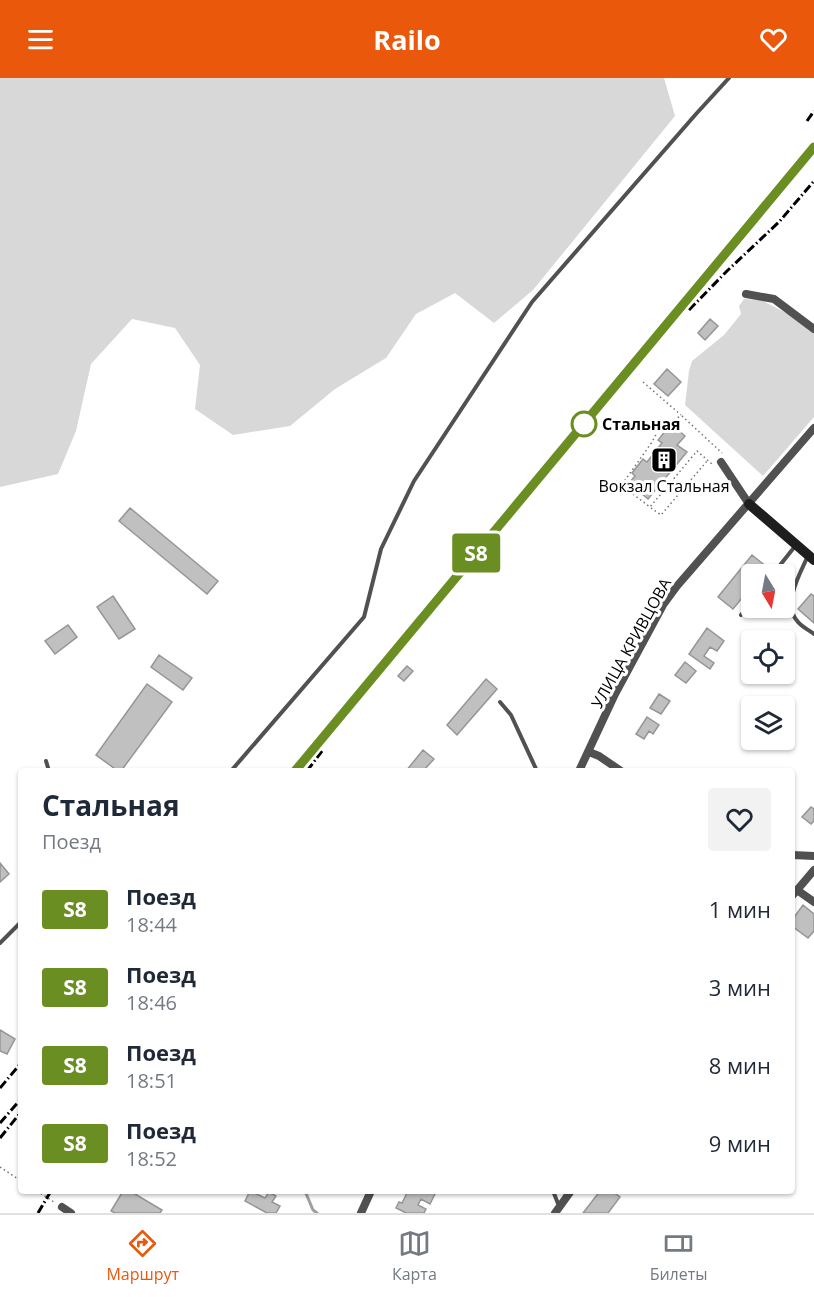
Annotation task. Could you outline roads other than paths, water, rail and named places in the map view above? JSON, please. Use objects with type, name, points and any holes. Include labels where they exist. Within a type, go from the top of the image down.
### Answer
[{"type":"street","points":[[746,294],[774,299],[814,328]]},
{"type":"street","name":"УЛИЦА КРИВЦОВА","points":[[581,768],[615,694],[663,605],[676,586],[814,428]]},
{"type":"street","points":[[721,462],[749,504],[811,558]]},
{"type":"street","points":[[589,752],[617,768]]},
{"type":"street","points":[[795,855],[814,856]]},
{"type":"street","points":[[795,892],[814,870]]},
{"type":"street","points":[[795,893],[814,902]]},
{"type":"street","points":[[362,1212],[370,1194]]},
{"type":"street","points":[[557,1210],[569,1194]]},
{"type":"street","points":[[62,1207],[71,1213]]},
{"type":"lane","points":[[234,768],[364,617],[381,549],[414,481],[532,302],[729,78]]},
{"type":"lane","points":[[780,564],[796,544]]},
{"type":"lane","points":[[811,558],[796,581],[790,606],[796,621],[814,634]]},
{"type":"lane","points":[[500,702],[512,715],[536,768]]},
{"type":"lane","points":[[45,761],[48,768]]},
{"type":"lane","points":[[0,943],[18,925]]},
{"type":"lane","points":[[554,1194],[557,1210]]},
{"type":"waterway","points":[[306,1194],[313,1210],[317,1213]]},
{"type":"railway","points":[[807,121],[814,111]]},
{"type":"railway","points":[[297,768],[814,147]]},
{"type":"railway","points":[[689,310],[779,222],[814,181]]},
{"type":"railway","points":[[309,768],[322,751]]},
{"type":"railway","points":[[0,1088],[18,1067]]},
{"type":"railway","points":[[0,1123],[18,1102]]},
{"type":"railway","points":[[0,1138],[18,1116]]},
{"type":"railway","points":[[38,1213],[49,1194]]},
{"type":"train","name":"S8","points":[[297,768],[814,147]]},
{"type":"place","name":"Стальная","points":[[584,424]]},
{"type":"place","name":"Вокзал Стальная","points":[[664,460]]}]
